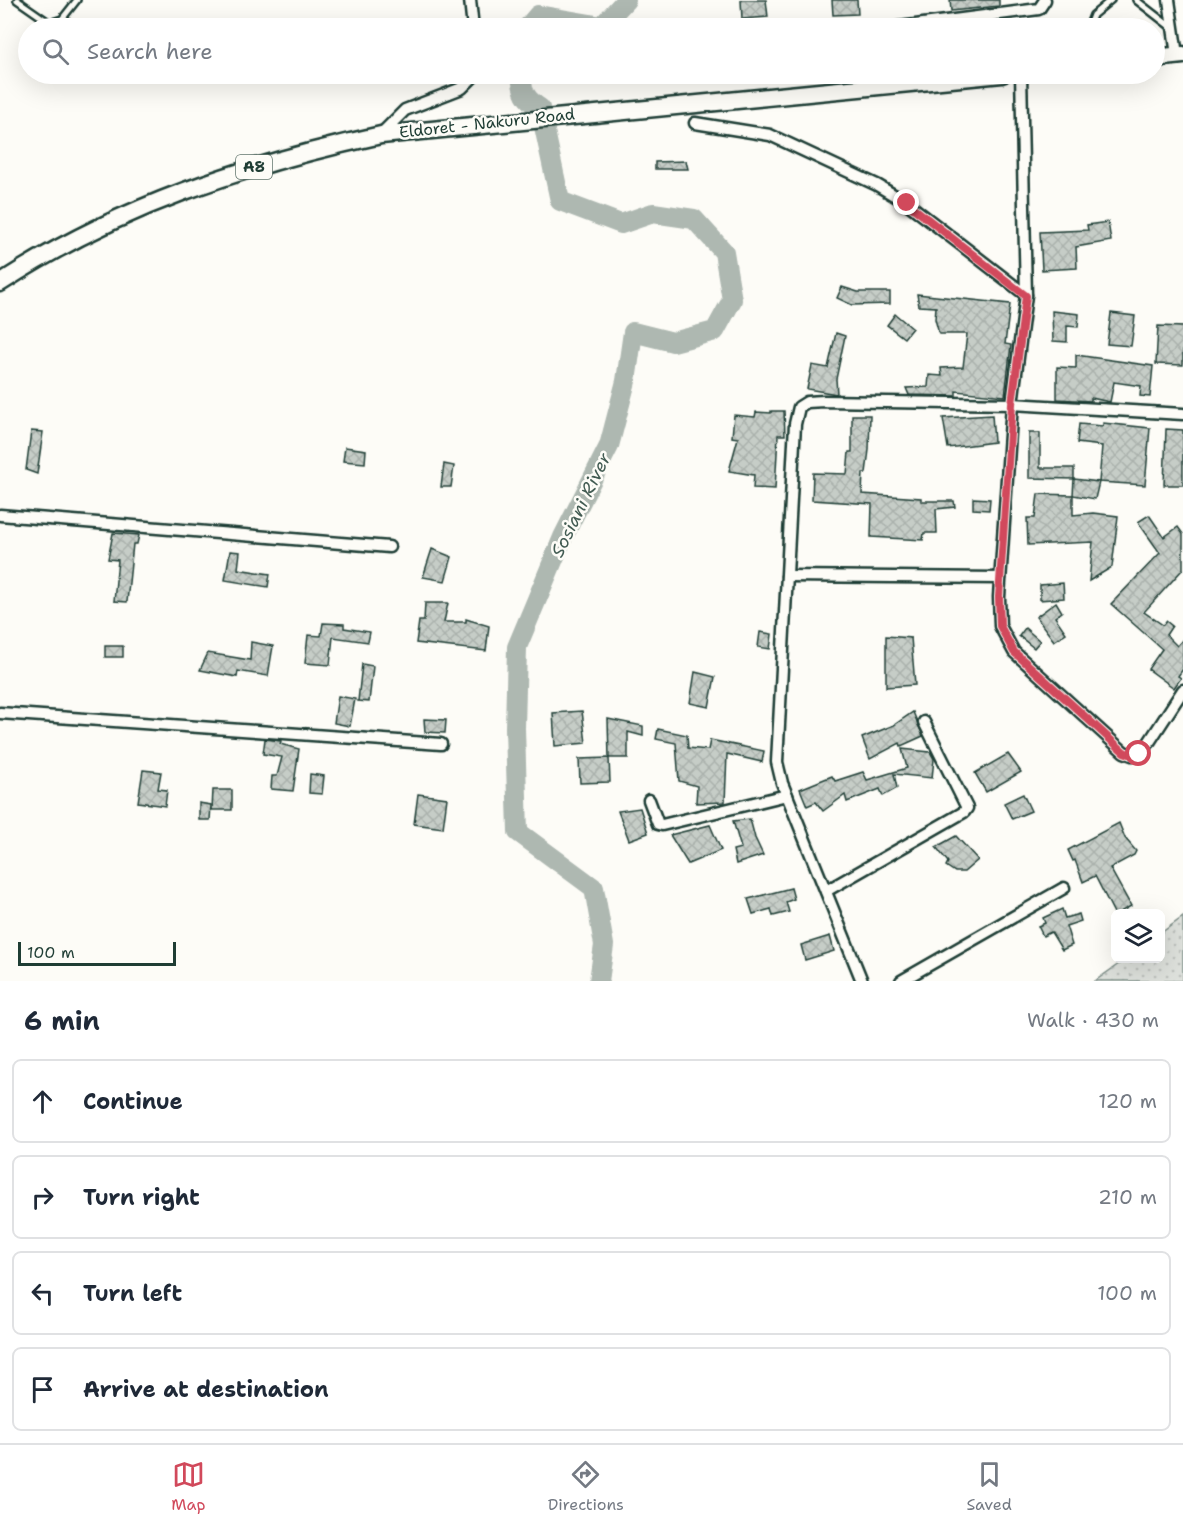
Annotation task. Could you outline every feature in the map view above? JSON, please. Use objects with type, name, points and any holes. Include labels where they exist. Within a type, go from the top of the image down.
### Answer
[{"type":"highway","points":[[1165,57],[1180,55]]},
{"type":"highway","name":"Eldoret - Nakuru Road","points":[[0,283],[56,248],[102,224],[222,177],[320,148],[381,135],[849,84]]},
{"type":"street","points":[[470,0],[472,18]]},
{"type":"street","points":[[969,18],[1039,9],[1045,0]]},
{"type":"street","points":[[1169,0],[1180,55]]},
{"type":"street","points":[[381,135],[405,110],[462,88],[466,84]]},
{"type":"street","points":[[1021,84],[1026,296],[1012,404],[1000,578],[1000,626],[1014,652],[1124,752],[1132,755],[1144,750],[1183,690]]},
{"type":"street","points":[[695,123],[770,135],[877,185],[907,203],[1026,296]]},
{"type":"street","points":[[862,981],[787,795],[777,762],[796,418],[802,404],[824,401],[1012,404],[1183,414]]},
{"type":"street","points":[[0,515],[389,547]]},
{"type":"street","points":[[787,576],[1000,578]]},
{"type":"street","points":[[0,713],[441,744]]},
{"type":"street","points":[[826,891],[964,812],[967,808],[924,722]]},
{"type":"street","points":[[649,800],[658,824],[662,825],[787,795]]},
{"type":"street","points":[[901,981],[1064,888]]},
{"type":"lane","points":[[16,0],[43,18]]},
{"type":"lane","points":[[63,18],[77,0]]},
{"type":"lane","points":[[1093,18],[1111,0]]},
{"type":"lane","points":[[1136,0],[1160,18]]},
{"type":"lane","points":[[1165,22],[1173,28]]},
{"type":"shaded area","points":[[1183,917],[1183,981],[1095,981],[1120,963],[1165,963],[1165,930]]},
{"type":"building","points":[[741,0],[766,0],[768,17],[742,18]]},
{"type":"building","points":[[832,0],[857,0],[858,14],[833,15]]},
{"type":"building","points":[[950,0],[999,0],[999,6],[951,11]]},
{"type":"building","points":[[686,161],[688,169],[655,169],[655,162]]},
{"type":"building","points":[[1108,222],[1111,241],[1076,247],[1077,268],[1042,270],[1040,232],[1088,230],[1087,225]]},
{"type":"building","points":[[842,287],[858,292],[890,292],[890,304],[852,305],[837,298]]},
{"type":"building","points":[[917,294],[1010,304],[1005,344],[1011,345],[1005,396],[956,391],[956,396],[909,395],[906,388],[928,387],[929,375],[942,376],[941,368],[963,367],[967,334],[939,334],[935,319],[936,307],[919,306]]},
{"type":"building","points":[[1052,311],[1079,314],[1078,327],[1067,326],[1067,342],[1053,341]]},
{"type":"building","points":[[1111,313],[1135,316],[1131,346],[1107,344]]},
{"type":"building","points":[[895,314],[912,328],[904,338],[887,325]]},
{"type":"building","points":[[1158,326],[1183,327],[1183,365],[1156,364]]},
{"type":"building","points":[[836,333],[845,336],[836,379],[837,394],[807,389],[812,365],[828,368]]},
{"type":"building","points":[[1076,355],[1153,366],[1150,397],[1140,396],[1141,386],[1114,382],[1110,402],[1091,398],[1091,401],[1057,399],[1057,367],[1076,368]]},
{"type":"building","points":[[771,411],[784,411],[785,435],[778,435],[775,489],[753,488],[754,475],[729,471],[738,438],[732,437],[734,415],[755,417],[756,412],[771,413]]},
{"type":"building","points":[[852,415],[870,415],[869,450],[866,473],[863,473],[862,494],[921,498],[921,501],[954,501],[955,507],[936,509],[937,533],[924,533],[923,540],[871,537],[872,504],[812,500],[813,473],[847,474],[849,452],[852,452]]},
{"type":"building","points":[[992,415],[994,442],[948,448],[943,418]]},
{"type":"building","points":[[1103,423],[1150,428],[1145,485],[1099,482],[1102,446],[1077,443],[1079,424],[1103,426]]},
{"type":"building","points":[[1166,429],[1183,430],[1183,485],[1164,485]]},
{"type":"building","points":[[31,431],[43,432],[37,474],[26,470]]},
{"type":"building","points":[[1029,433],[1040,433],[1040,468],[1074,468],[1074,479],[1029,478]]},
{"type":"building","points":[[345,447],[366,450],[365,463],[343,461]]},
{"type":"building","points":[[444,464],[454,466],[451,487],[441,487]]},
{"type":"building","points":[[1074,479],[1099,482],[1095,499],[1073,495]]},
{"type":"building","points":[[1038,494],[1073,495],[1073,515],[1093,513],[1118,516],[1112,567],[1089,581],[1093,542],[1028,545],[1027,518],[1035,518]]},
{"type":"building","points":[[973,498],[990,499],[989,510],[973,509]]},
{"type":"building","points":[[1149,515],[1164,537],[1178,527],[1183,534],[1183,569],[1144,612],[1163,625],[1166,621],[1172,626],[1166,635],[1177,646],[1183,639],[1183,669],[1178,676],[1181,678],[1174,688],[1148,669],[1162,649],[1111,604],[1160,553],[1138,522]]},
{"type":"building","points":[[113,533],[139,535],[137,544],[133,544],[127,602],[114,601],[118,560],[108,559]]},
{"type":"building","points":[[432,549],[452,557],[445,581],[423,577]]},
{"type":"building","points":[[230,551],[240,552],[238,569],[270,574],[268,587],[225,580]]},
{"type":"building","points":[[1063,583],[1064,598],[1040,600],[1040,585]]},
{"type":"building","points":[[1056,602],[1062,612],[1055,617],[1066,633],[1054,641],[1036,617]]},
{"type":"building","points":[[425,603],[448,603],[444,622],[466,622],[466,619],[489,626],[486,651],[416,643],[419,621],[424,621]]},
{"type":"building","points":[[323,623],[344,624],[344,628],[370,632],[368,642],[333,637],[330,665],[305,663],[308,635],[321,636]]},
{"type":"building","points":[[1025,628],[1040,641],[1034,648],[1019,636]]},
{"type":"building","points":[[760,632],[772,634],[770,649],[758,647]]},
{"type":"building","points":[[886,636],[911,638],[915,685],[886,687]]},
{"type":"building","points":[[251,642],[273,646],[268,676],[238,671],[237,677],[200,670],[208,653],[250,660]]},
{"type":"building","points":[[105,646],[123,646],[123,657],[105,657]]},
{"type":"building","points":[[362,664],[373,666],[369,702],[358,701]]},
{"type":"building","points":[[695,672],[715,677],[709,707],[690,703]]},
{"type":"building","points":[[338,696],[355,699],[350,726],[334,723]]},
{"type":"building","points":[[582,711],[586,743],[555,746],[553,713]]},
{"type":"building","points":[[913,712],[923,736],[901,746],[900,743],[870,759],[862,738],[894,725]]},
{"type":"building","points":[[424,719],[446,720],[445,733],[425,732]]},
{"type":"building","points":[[608,719],[643,726],[643,736],[628,732],[628,758],[609,758]]},
{"type":"building","points":[[658,729],[687,735],[688,748],[708,750],[710,740],[764,751],[762,762],[727,754],[725,802],[696,803],[697,786],[679,781],[676,743],[656,739]]},
{"type":"building","points":[[265,739],[281,741],[280,744],[299,749],[293,791],[271,789],[272,776],[277,776],[282,757],[263,754]]},
{"type":"building","points":[[902,749],[930,752],[934,759],[932,778],[894,774],[897,788],[883,796],[880,789],[847,802],[845,795],[823,811],[816,802],[807,806],[800,789],[832,776],[835,781],[863,772],[867,780],[907,768]]},
{"type":"building","points":[[1008,754],[1021,772],[986,792],[975,773]]},
{"type":"building","points":[[609,758],[610,782],[580,783],[579,759]]},
{"type":"building","points":[[143,770],[161,772],[158,789],[167,790],[165,806],[138,802]]},
{"type":"building","points":[[310,774],[324,776],[322,794],[309,793]]},
{"type":"building","points":[[213,790],[232,790],[232,810],[212,810]]},
{"type":"building","points":[[418,794],[447,798],[443,828],[414,824]]},
{"type":"building","points":[[1023,794],[1031,811],[1012,819],[1004,803]]},
{"type":"building","points":[[199,803],[211,805],[210,820],[199,820]]},
{"type":"building","points":[[640,808],[648,833],[629,840],[618,811]]},
{"type":"building","points":[[750,819],[763,855],[736,864],[733,850],[741,848],[733,821]]},
{"type":"building","points":[[1119,823],[1125,838],[1136,851],[1134,855],[1110,868],[1131,906],[1126,909],[1112,909],[1095,876],[1083,882],[1075,860],[1073,861],[1068,850]]},
{"type":"building","points":[[710,825],[721,850],[688,864],[670,835]]},
{"type":"building","points":[[956,836],[978,860],[964,872],[955,872],[946,866],[948,862],[936,847]]},
{"type":"building","points":[[791,888],[794,899],[786,902],[789,912],[773,916],[771,909],[753,914],[748,899]]},
{"type":"building","points":[[1062,909],[1065,918],[1079,914],[1081,921],[1066,926],[1072,945],[1062,950],[1051,932],[1043,936],[1038,926],[1045,923],[1043,918]]},
{"type":"building","points":[[830,936],[834,951],[805,960],[801,945]]},
{"type":"waterway","name":"Sosiani River","points":[[609,18],[626,0]]},
{"type":"waterway","name":"Sosiani River","points":[[535,18],[538,15],[555,18]]},
{"type":"waterway","name":"Sosiani River","points":[[522,84],[525,94],[540,108],[560,201],[621,224],[653,213],[694,219],[724,252],[732,300],[715,331],[673,342],[633,332],[626,381],[609,446],[563,537],[517,647],[515,728],[518,832],[594,888],[604,945],[599,981]]},
{"type":"route","points":[[907,203],[1026,296],[1012,404],[1001,561],[1000,626],[1004,636],[1014,652],[1124,752],[1132,755],[1139,754]]}]
